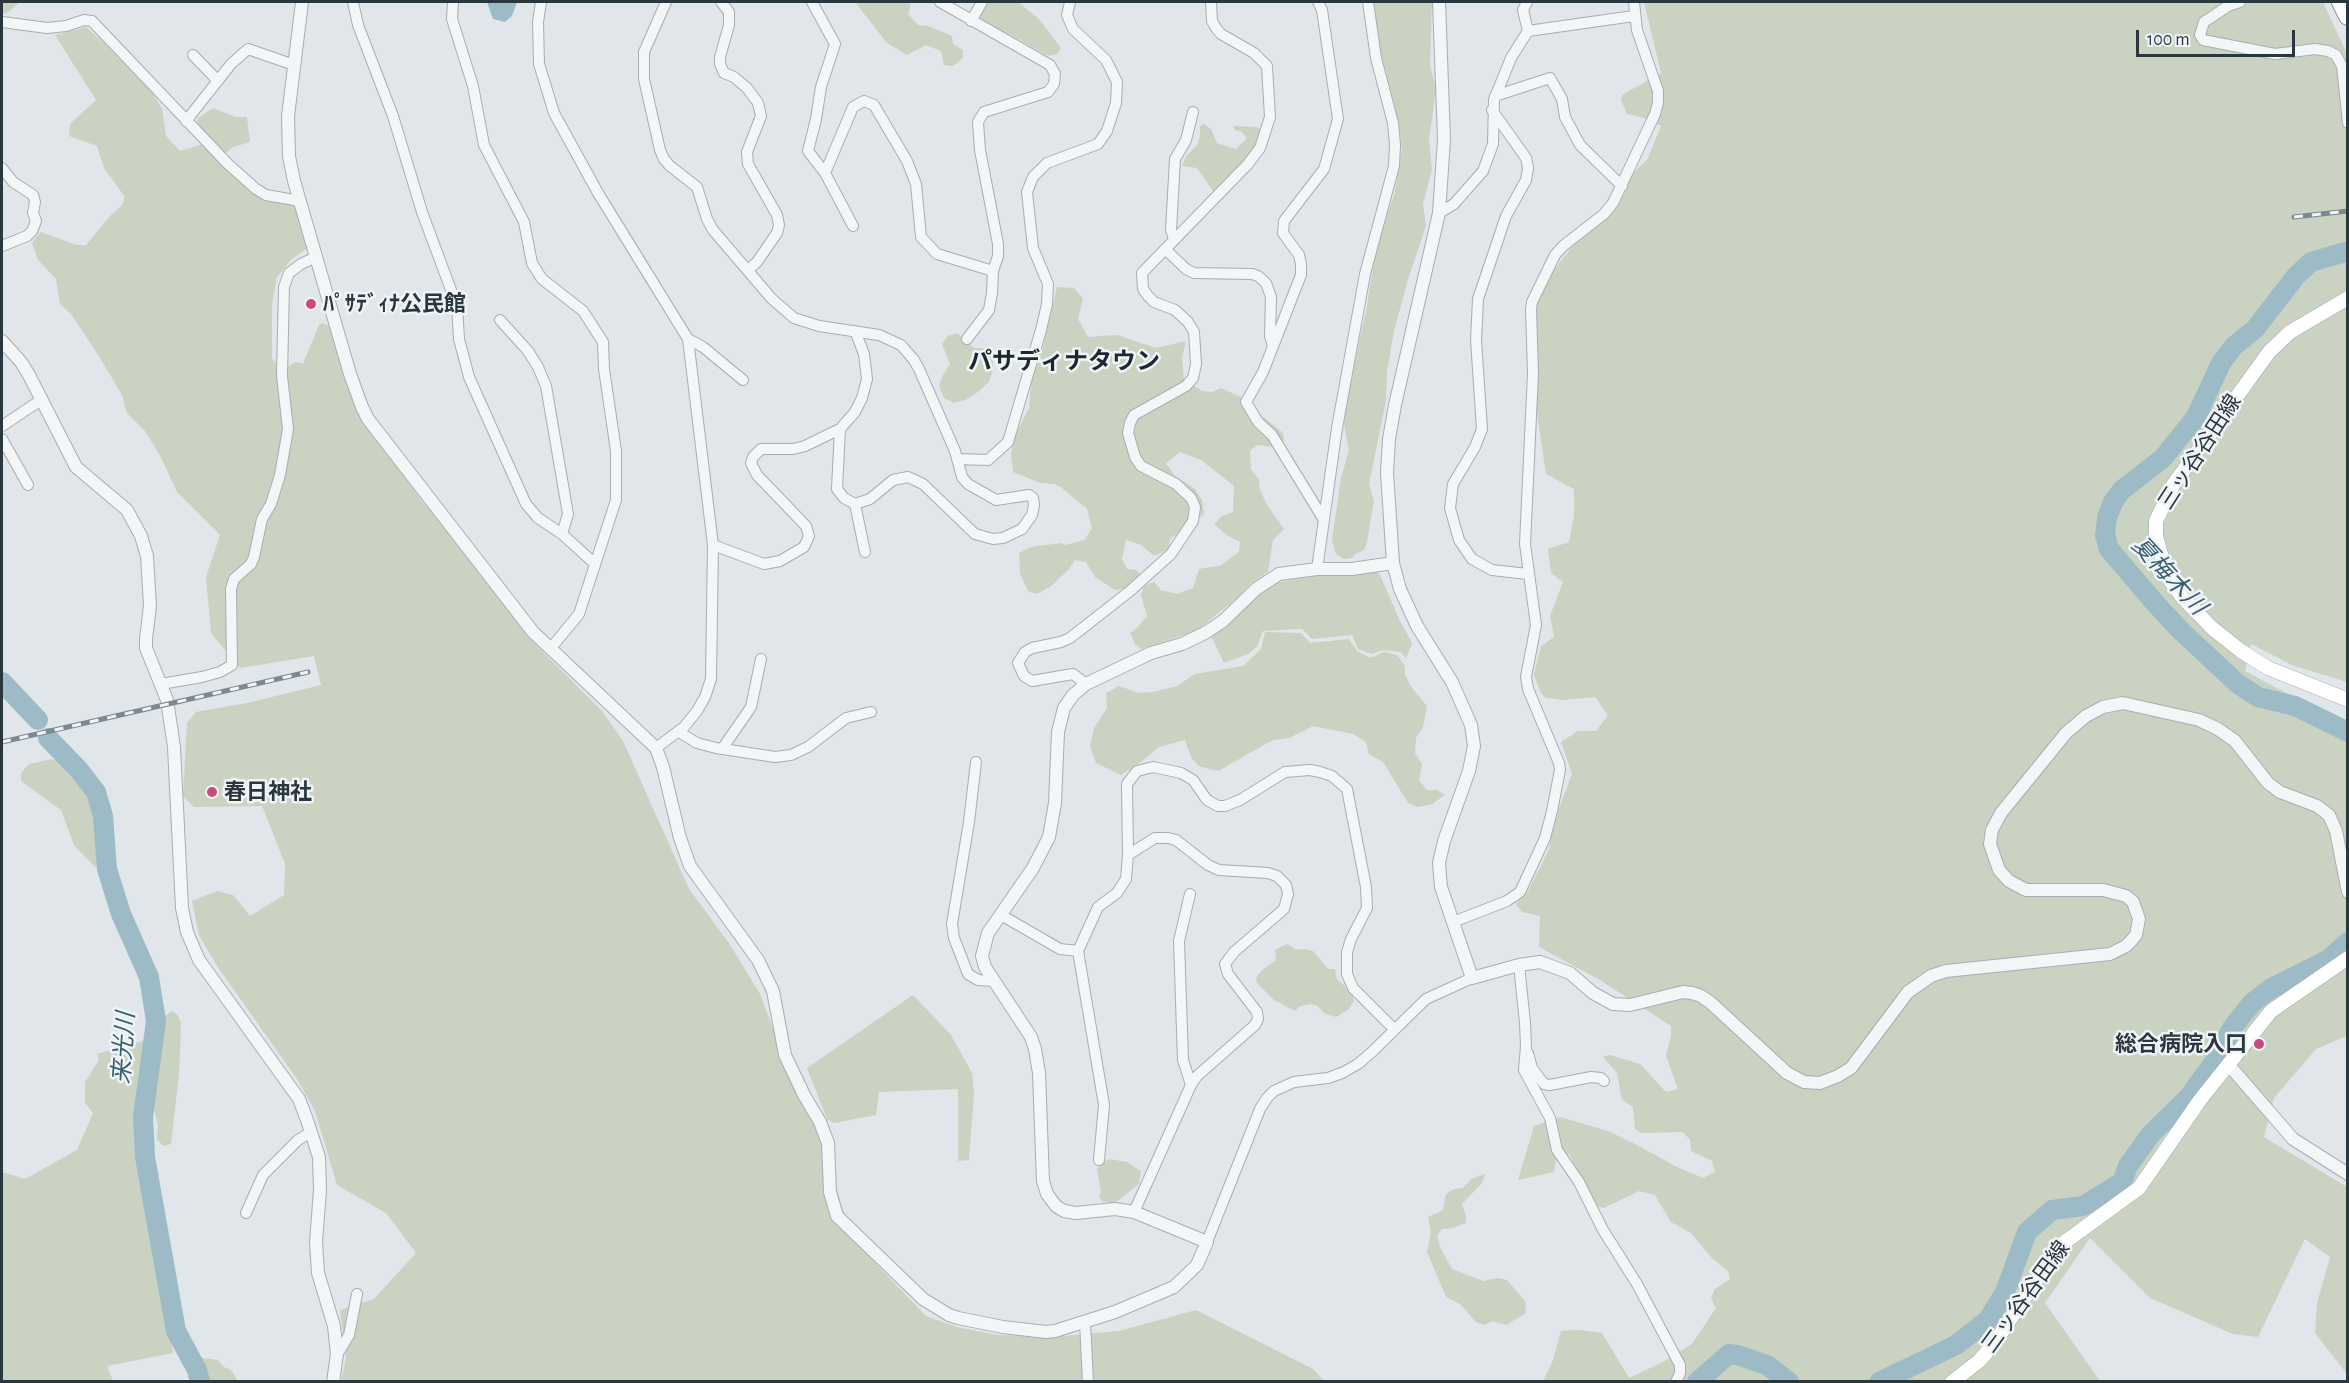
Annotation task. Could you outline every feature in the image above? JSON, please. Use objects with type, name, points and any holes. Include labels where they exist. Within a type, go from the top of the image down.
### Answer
[{"type":"highway","points":[[2341,2],[2348,16]]},
{"type":"main road","name":"三ッ谷谷田線","points":[[2348,298],[2290,332],[2269,352],[2173,485],[2156,521],[2156,536],[2167,576],[2182,597],[2212,628],[2241,651],[2268,668],[2348,700]]},
{"type":"main road","name":"三ッ谷谷田線","points":[[1952,1382],[1973,1366],[1994,1344],[2058,1247],[2139,1188],[2200,1100],[2271,1011],[2348,958]]},
{"type":"street","points":[[302,2],[288,136],[289,156],[355,391],[368,419],[533,632],[656,748],[663,767],[680,838],[690,866],[758,960],[773,991],[785,1055],[820,1122],[828,1143],[830,1192],[837,1216],[923,1299],[949,1315],[1003,1327],[1046,1332],[1085,1322],[1174,1287],[1197,1265],[1260,1109],[1267,1098],[1274,1091],[1294,1082],[1328,1078],[1358,1064],[1426,999],[1472,978],[1519,965],[1540,962],[1570,973],[1593,993],[1613,1004],[1630,1005],[1683,992],[1701,996],[1787,1073],[1804,1082],[1820,1083],[1851,1068],[1908,992],[1930,976],[1946,970],[2110,954],[2126,946],[2136,935],[2139,919],[2133,902],[2126,896],[2103,890],[2026,890],[2010,881],[1999,870],[1990,844],[1992,830],[2001,813],[2066,733],[2086,716],[2103,707],[2123,703],[2199,720],[2235,741],[2268,783],[2280,792],[2317,806],[2329,815],[2337,831],[2348,892]]},
{"type":"street","points":[[353,2],[358,25],[393,116],[422,212],[457,306],[459,339],[470,377],[526,504],[544,523],[562,534],[594,563]]},
{"type":"street","points":[[453,2],[452,19],[473,86],[484,145],[524,222],[532,263],[542,279],[583,311],[603,342],[604,369],[616,451],[616,500],[579,614],[551,648]]},
{"type":"street","points":[[541,2],[538,22],[539,64],[554,113],[598,193],[688,339],[713,545],[711,680],[697,711],[679,732],[656,748]]},
{"type":"street","points":[[666,2],[650,36],[643,65],[660,150],[670,166],[697,187],[713,230],[784,312],[794,318],[819,326],[889,338],[901,345],[914,360],[951,441],[962,477],[968,484],[988,497],[1006,500],[1029,495],[1033,498],[1032,515],[1027,524],[1014,534],[1003,538],[982,537],[970,531],[923,484],[908,477],[893,480],[870,499],[855,504],[844,498],[837,489],[840,429]]},
{"type":"street","points":[[721,2],[729,12],[729,25],[720,64],[724,73],[734,77],[747,88],[758,103],[761,116],[747,152],[748,164],[777,216],[779,225],[777,233],[757,262],[748,270]]},
{"type":"street","points":[[812,2],[835,44],[821,87],[808,151],[825,173],[853,226]]},
{"type":"street","points":[[940,2],[1050,65],[1055,74],[1054,84],[1047,92],[984,112],[978,122],[980,150],[998,244],[998,256],[993,272],[988,310],[967,339]]},
{"type":"street","points":[[971,21],[982,2]]},
{"type":"street","points":[[957,459],[988,460],[1008,442],[1041,330],[1047,304],[1048,284],[1033,248],[1027,192],[1034,177],[1047,164],[1098,144],[1107,131],[1116,103],[1118,82],[1106,60],[1073,29],[1067,15],[1070,2]]},
{"type":"street","points":[[1086,684],[1073,674],[1032,681],[1027,679],[1020,670],[1018,663],[1020,657],[1032,648],[1070,638],[1130,591],[1172,554],[1193,521],[1195,507],[1184,490],[1142,466],[1135,457],[1128,433],[1134,415],[1186,386],[1193,378],[1196,364],[1194,332],[1182,316],[1154,302],[1143,290],[1142,273],[1254,156],[1265,137],[1270,117],[1267,66],[1262,59],[1221,34],[1212,21],[1211,2]]},
{"type":"street","points":[[1318,2],[1322,10],[1338,119],[1324,169],[1284,221],[1283,233],[1299,255],[1301,275],[1263,372],[1246,402],[1248,409],[1258,422],[1272,435],[1324,520]]},
{"type":"street","points":[[1317,569],[1339,417],[1365,274],[1394,166],[1393,123],[1377,58],[1368,2]]},
{"type":"street","points":[[1439,2],[1444,139],[1439,213],[1389,439],[1387,473],[1394,563],[1406,605],[1452,682],[1471,725],[1474,746],[1469,771],[1444,841],[1439,862],[1441,887],[1472,978]]},
{"type":"street","points":[[1439,213],[1454,204],[1483,171],[1493,144],[1492,110],[1495,96],[1511,58],[1528,31],[1523,10],[1527,2]]},
{"type":"street","points":[[1453,922],[1507,902],[1520,892],[1545,838],[1552,811],[1560,770],[1559,763],[1527,683],[1527,667],[1533,650],[1536,625],[1525,544],[1533,373],[1532,302],[1555,255],[1568,241],[1604,214],[1622,186],[1658,103],[1658,91],[1634,16],[1634,2]]},
{"type":"street","points":[[2240,2],[2228,6],[2204,22],[2200,35],[2203,40],[2275,54],[2315,49],[2336,55],[2343,66],[2348,123]]},
{"type":"street","points":[[1528,31],[1634,16]]},
{"type":"street","points":[[2,22],[47,28],[92,21],[228,164],[261,193],[300,201]]},
{"type":"street","points":[[186,121],[231,64],[248,49],[294,65]]},
{"type":"street","points":[[194,55],[218,81]]},
{"type":"street","points":[[1495,96],[1550,78],[1562,99],[1565,117],[1580,145],[1622,186]]},
{"type":"street","points":[[825,173],[853,107],[864,101],[874,105],[907,161],[916,184],[921,237],[937,254],[993,272]]},
{"type":"street","points":[[1492,110],[1526,158],[1528,168],[1526,180],[1506,216],[1478,299],[1476,340],[1482,429],[1475,447],[1453,484],[1450,508],[1459,540],[1472,559],[1492,570],[1528,574]]},
{"type":"street","points":[[1174,239],[1171,230],[1175,159],[1186,140],[1193,112]]},
{"type":"street","points":[[2,168],[13,183],[33,195],[35,202],[33,213],[36,221],[27,236],[2,246]]},
{"type":"street","points":[[1165,249],[1186,269],[1194,273],[1252,274],[1266,283],[1271,297],[1270,336],[1273,346]]},
{"type":"street","points":[[161,684],[202,677],[232,666],[231,589],[234,579],[251,564],[254,557],[262,519],[271,504],[280,475],[288,429],[282,376],[284,287],[289,273],[301,264],[316,258]]},
{"type":"street","points":[[500,320],[528,351],[546,386],[568,514],[562,534]]},
{"type":"street","points":[[713,545],[764,564],[780,561],[804,547],[809,536],[806,526],[758,475],[751,463],[753,457],[762,449],[793,449],[805,446],[840,429],[855,412],[867,379],[864,354],[855,331]]},
{"type":"street","points":[[688,339],[703,347],[743,380]]},
{"type":"street","points":[[2,341],[21,362],[76,467],[127,510],[141,536],[147,556],[150,606],[146,648],[167,700],[174,747],[182,908],[188,932],[200,960],[298,1099],[319,1157],[320,1190],[316,1242],[318,1273],[334,1326],[337,1355],[333,1382]]},
{"type":"street","points":[[2,426],[41,400]]},
{"type":"street","points":[[2,439],[28,484]]},
{"type":"street","points":[[855,504],[864,552]]},
{"type":"street","points":[[1207,1242],[1134,1212],[1115,1209],[1076,1213],[1064,1211],[1056,1206],[1047,1194],[1043,1181],[1039,1073],[1035,1049],[1026,1029],[993,981],[981,956],[988,933],[1033,868],[1049,837],[1055,803],[1060,720],[1064,708],[1073,695],[1086,684],[1151,653],[1182,644],[1205,633],[1223,621],[1269,579],[1285,573],[1317,569],[1352,569],[1394,563]]},
{"type":"street","points":[[722,749],[751,706],[761,659]]},
{"type":"street","points":[[679,732],[697,743],[775,757],[791,755],[808,747],[846,718],[871,712]]},
{"type":"street","points":[[976,762],[969,822],[952,924],[954,938],[968,974],[978,980],[993,981]]},
{"type":"street","points":[[1099,1160],[1104,1105],[1078,951],[1098,907],[1123,886],[1126,879],[1128,855],[1126,784],[1137,771],[1146,767],[1187,776],[1193,780],[1207,800],[1218,806],[1231,804],[1286,772],[1296,770],[1320,772],[1340,782],[1347,789],[1368,902],[1347,952],[1347,974],[1358,994],[1394,1029]]},
{"type":"street","points":[[1128,855],[1155,838],[1168,838],[1176,840],[1219,870],[1268,873],[1277,876],[1286,885],[1288,894],[1284,909],[1234,952],[1225,964],[1228,974],[1257,1012],[1258,1019],[1255,1025],[1197,1076],[1191,1085],[1134,1212]]},
{"type":"street","points":[[1190,894],[1179,941],[1183,1060],[1185,1073],[1191,1085]]},
{"type":"street","points":[[1001,915],[1060,949],[1078,951]]},
{"type":"street","points":[[1519,965],[1526,1046],[1524,1070],[1550,1118],[1557,1150],[1580,1182],[1603,1230],[1637,1284],[1680,1365],[1676,1382]]},
{"type":"street","points":[[1526,1046],[1532,1068],[1544,1084],[1550,1085],[1591,1077],[1601,1078],[1604,1081]]},
{"type":"street","points":[[2228,1064],[2293,1139],[2348,1174]]},
{"type":"street","points":[[246,1213],[263,1175],[290,1148],[311,1132]]},
{"type":"street","points":[[337,1355],[349,1335],[357,1294]]},
{"type":"street","points":[[1085,1322],[1088,1382]]},
{"type":"green space","points":[[2,2],[20,2],[7,13],[2,14]]},
{"type":"green space","points":[[855,2],[909,2],[911,5],[908,14],[918,25],[928,26],[952,36],[953,44],[963,50],[963,58],[953,66],[944,65],[941,51],[926,45],[907,55],[887,43]]},
{"type":"green space","points":[[989,2],[1018,2],[1039,19],[1061,48],[1057,54],[1048,56],[1007,33],[983,24],[980,16]]},
{"type":"green space","points":[[1373,2],[1432,2],[1430,65],[1436,89],[1429,141],[1432,169],[1423,204],[1426,226],[1394,331],[1387,371],[1386,401],[1369,484],[1374,501],[1367,542],[1364,550],[1352,558],[1344,559],[1336,554],[1332,540],[1341,478],[1349,450],[1344,424],[1345,408],[1366,311],[1374,261],[1383,223],[1394,196],[1402,149],[1398,119],[1381,53]]},
{"type":"green space","points":[[1644,2],[2323,2],[2348,56],[2347,682],[2294,666],[2251,644],[2245,671],[2347,725],[2347,1036],[2316,1049],[2274,1098],[2264,1137],[2347,1187],[2347,1374],[2315,1333],[2317,1303],[2330,1257],[2305,1239],[2258,1337],[2233,1334],[2150,1298],[2090,1238],[2045,1303],[2100,1381],[1543,1381],[1552,1363],[1561,1331],[1578,1330],[1602,1333],[1629,1378],[1661,1363],[1692,1344],[1716,1308],[1711,1298],[1715,1289],[1730,1279],[1728,1271],[1712,1258],[1691,1233],[1671,1222],[1655,1195],[1639,1191],[1604,1208],[1596,1206],[1569,1154],[1556,1159],[1554,1172],[1518,1180],[1534,1126],[1560,1117],[1608,1131],[1703,1178],[1715,1172],[1712,1161],[1691,1151],[1690,1140],[1683,1132],[1642,1133],[1635,1129],[1633,1107],[1622,1100],[1617,1073],[1603,1057],[1610,1055],[1640,1064],[1666,1092],[1678,1089],[1666,1056],[1671,1026],[1600,980],[1539,947],[1540,916],[1522,912],[1516,904],[1528,891],[1549,849],[1552,827],[1572,774],[1561,742],[1578,731],[1596,731],[1608,715],[1595,697],[1563,700],[1546,698],[1541,693],[1534,675],[1541,646],[1554,637],[1550,616],[1563,582],[1551,573],[1548,549],[1569,542],[1574,516],[1574,489],[1546,474],[1537,413],[1535,306],[1550,275],[1575,243],[1611,211],[1633,173],[1647,160],[1661,126],[1644,118],[1627,114],[1621,100],[1622,95],[1661,73]]},
{"type":"green space","points":[[86,27],[152,92],[162,109],[166,136],[180,151],[203,144],[196,125],[198,118],[213,108],[236,117],[247,117],[250,142],[233,147],[224,155],[252,190],[296,202],[309,247],[293,258],[277,277],[272,304],[272,358],[277,365],[287,367],[296,362],[303,364],[319,325],[322,323],[329,326],[336,340],[359,411],[421,500],[454,536],[527,636],[602,711],[623,741],[689,889],[729,943],[760,994],[802,1105],[822,1137],[843,1210],[873,1261],[926,1316],[957,1327],[998,1335],[1052,1337],[1119,1331],[1196,1310],[1313,1369],[1324,1381],[341,1381],[346,1358],[340,1310],[374,1299],[416,1253],[386,1213],[337,1185],[315,1111],[297,1079],[217,966],[199,935],[192,901],[217,891],[233,895],[250,916],[284,895],[285,864],[262,806],[194,807],[183,796],[187,723],[196,712],[247,703],[321,685],[314,656],[240,668],[211,633],[206,577],[220,535],[177,492],[161,457],[145,431],[127,413],[122,395],[99,356],[71,314],[60,304],[56,279],[38,260],[32,243],[40,232],[77,245],[86,245],[122,205],[125,197],[104,168],[97,146],[69,136],[70,124],[96,100],[55,35]]},
{"type":"green space","points":[[1204,124],[1211,129],[1217,143],[1236,149],[1247,138],[1233,126],[1257,127],[1263,132],[1257,148],[1224,186],[1213,191],[1197,168],[1182,166],[1186,156],[1198,144],[1200,126]]},
{"type":"green space","points":[[1057,287],[1074,288],[1083,299],[1078,319],[1088,337],[1117,335],[1156,348],[1186,341],[1182,358],[1184,379],[1202,391],[1212,392],[1221,388],[1251,402],[1256,414],[1265,418],[1283,433],[1284,441],[1274,447],[1257,445],[1250,451],[1251,469],[1259,480],[1260,490],[1267,505],[1284,529],[1273,540],[1268,572],[1249,585],[1237,598],[1196,631],[1141,649],[1135,644],[1130,633],[1147,616],[1141,595],[1144,586],[1154,582],[1161,590],[1177,594],[1193,588],[1199,569],[1221,565],[1239,552],[1240,542],[1228,536],[1214,524],[1222,516],[1233,512],[1234,486],[1201,460],[1180,452],[1166,463],[1174,475],[1195,489],[1202,500],[1204,514],[1170,539],[1169,549],[1154,556],[1141,545],[1126,540],[1122,559],[1127,569],[1137,570],[1141,576],[1124,589],[1115,590],[1095,577],[1086,562],[1075,560],[1050,587],[1037,594],[1028,591],[1020,574],[1019,553],[1031,547],[1061,543],[1065,545],[1085,540],[1092,528],[1087,509],[1062,488],[1055,484],[1040,483],[1013,472],[1011,454],[1014,438],[1029,408],[1032,374],[1043,347]]},
{"type":"green space","points":[[957,333],[974,348],[984,348],[993,355],[993,369],[989,382],[978,392],[965,400],[954,403],[944,398],[939,386],[950,364],[942,344],[948,336]]},
{"type":"green space","points":[[1376,570],[1412,643],[1406,658],[1400,652],[1384,650],[1371,654],[1358,649],[1352,635],[1312,639],[1302,629],[1263,631],[1257,647],[1248,654],[1224,663],[1211,636],[1273,583],[1311,576]]},
{"type":"green space","points":[[1265,632],[1301,633],[1310,643],[1349,639],[1357,651],[1370,658],[1384,652],[1397,655],[1405,666],[1405,675],[1412,688],[1427,706],[1423,727],[1416,738],[1415,753],[1422,764],[1419,780],[1427,790],[1437,790],[1445,795],[1432,804],[1418,807],[1408,803],[1383,762],[1369,754],[1366,742],[1353,734],[1313,726],[1289,738],[1273,740],[1218,771],[1198,766],[1191,757],[1185,740],[1159,747],[1121,775],[1096,763],[1090,746],[1094,728],[1107,708],[1106,693],[1119,686],[1139,693],[1153,692],[1177,686],[1195,674],[1243,666],[1261,649]]},
{"type":"green space","points":[[52,759],[66,762],[91,794],[99,830],[100,867],[95,867],[74,845],[61,810],[21,781],[21,773],[29,764]]},
{"type":"green space","points":[[1287,944],[1297,950],[1313,951],[1328,969],[1335,969],[1337,979],[1352,993],[1354,1001],[1349,1009],[1336,1017],[1310,1004],[1300,1006],[1295,1011],[1274,1000],[1257,983],[1256,978],[1261,971],[1276,960],[1275,950]]},
{"type":"green space","points":[[913,995],[951,1035],[972,1073],[974,1094],[969,1160],[958,1161],[958,1089],[879,1092],[876,1115],[834,1123],[827,1119],[807,1068]]},
{"type":"green space","points":[[172,1011],[177,1014],[181,1023],[179,1074],[171,1144],[164,1146],[157,1140],[158,1125],[152,1101],[151,1147],[146,1152],[173,1353],[107,1366],[113,1381],[2,1381],[2,1172],[25,1179],[77,1150],[93,1113],[85,1103],[85,1082],[99,1060],[97,1054],[153,1038],[153,1079],[154,1060],[159,1041],[157,1028],[161,1019]]},
{"type":"green space","points":[[1109,1159],[1127,1162],[1141,1171],[1139,1184],[1116,1202],[1109,1203],[1102,1201],[1099,1197],[1101,1192],[1097,1169]]},
{"type":"green space","points":[[1485,1174],[1482,1183],[1462,1204],[1466,1223],[1442,1229],[1437,1236],[1440,1247],[1452,1269],[1483,1281],[1498,1278],[1507,1280],[1525,1301],[1526,1313],[1506,1325],[1492,1321],[1485,1325],[1476,1322],[1460,1304],[1446,1297],[1427,1252],[1431,1232],[1428,1217],[1443,1210],[1446,1194],[1454,1189],[1463,1188],[1471,1179]]},
{"type":"green space","points":[[202,1358],[218,1360],[224,1367],[231,1370],[238,1381],[193,1381],[190,1374],[194,1364]]},
{"type":"water","points":[[487,2],[517,2],[512,16],[505,22],[493,19]]},
{"type":"waterway","name":"夏梅木川","points":[[2348,251],[2311,262],[2296,276],[2255,329],[2234,346],[2221,363],[2196,417],[2163,458],[2122,490],[2113,502],[2107,518],[2105,535],[2109,549],[2155,603],[2181,631],[2238,684],[2258,697],[2295,706],[2348,732]]},
{"type":"waterway","name":"来光川","points":[[2,682],[38,720]]},
{"type":"waterway","name":"来光川","points":[[48,738],[79,770],[96,792],[103,816],[107,869],[121,914],[149,977],[156,1021],[143,1117],[145,1157],[176,1331],[197,1370],[200,1382]]},
{"type":"waterway","name":"夏梅木川","points":[[1879,1382],[1956,1345],[1988,1320],[2005,1292],[2027,1232],[2052,1210],[2083,1206],[2122,1182],[2128,1166],[2150,1135],[2188,1098],[2215,1061],[2232,1028],[2252,1003],[2270,989],[2328,960],[2348,942]]},
{"type":"waterway","name":"夏梅木川","points":[[1697,1382],[1729,1354],[1767,1365],[1789,1382]]},
{"type":"railway","points":[[2294,217],[2348,211]]},
{"type":"railway","points":[[2,742],[308,672]]},
{"type":"place","name":"ﾊﾟｻﾃﾞｨﾅ公民館","points":[[311,304]]},
{"type":"place","name":"春日神社","points":[[212,792]]},
{"type":"place","name":"総合病院入口","points":[[2259,1044]]},
{"type":"district","name":"パサディナタウン","points":[[1064,362]]}]
